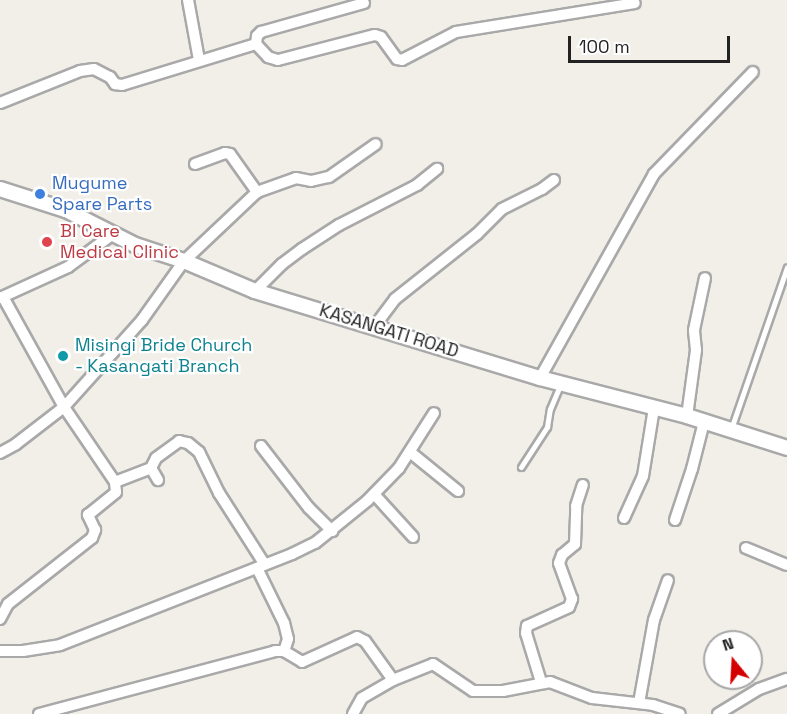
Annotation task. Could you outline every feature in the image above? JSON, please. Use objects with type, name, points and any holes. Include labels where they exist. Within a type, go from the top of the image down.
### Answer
[{"type":"street","points":[[188,0],[199,60]]},
{"type":"street","points":[[364,3],[261,32],[257,36],[256,44],[268,57],[278,60],[375,35],[381,37],[397,59],[402,60],[456,32],[635,3]]},
{"type":"street","points":[[0,103],[80,71],[94,69],[110,77],[115,84],[122,85],[256,44]]},
{"type":"street","points":[[540,378],[654,174],[753,72]]},
{"type":"street","points":[[0,453],[16,444],[64,407],[142,320],[183,261],[257,192],[296,178],[311,181],[329,177],[376,144]]},
{"type":"street","points":[[195,164],[225,153],[230,154],[257,192]]},
{"type":"street","points":[[255,291],[282,264],[302,249],[339,225],[417,185],[437,169]]},
{"type":"street","points":[[374,327],[395,299],[477,234],[502,209],[542,189],[554,180]]},
{"type":"street","name":"KASANGATI ROAD","points":[[0,189],[66,210],[112,234],[255,291],[540,378],[687,417],[787,448]]},
{"type":"street","points":[[0,619],[8,604],[92,538],[95,530],[88,515],[114,496],[115,482],[64,407],[2,297],[68,267],[112,234]]},
{"type":"street","points":[[687,417],[696,350],[694,330],[705,278]]},
{"type":"street","points":[[624,518],[643,476],[654,408]]},
{"type":"street","points":[[0,651],[23,651],[60,645],[299,550],[332,531],[374,494],[410,452],[435,413]]},
{"type":"street","points":[[675,520],[692,469],[704,422]]},
{"type":"street","points":[[115,482],[151,468],[156,458],[179,441],[188,443],[199,452],[219,493],[261,567],[284,624],[288,639],[284,651]]},
{"type":"street","points":[[261,446],[309,508],[332,531]]},
{"type":"street","points":[[410,452],[458,491]]},
{"type":"street","points":[[151,468],[158,480]]},
{"type":"street","points":[[542,682],[526,633],[527,626],[569,607],[572,599],[559,563],[562,555],[575,544],[576,506],[583,485]]},
{"type":"street","points":[[374,494],[413,537]]},
{"type":"street","points":[[746,548],[787,565]]},
{"type":"street","points":[[639,703],[654,620],[668,580]]},
{"type":"street","points":[[39,714],[105,695],[284,651],[302,662],[351,638],[361,638],[393,680]]},
{"type":"street","points":[[353,714],[362,698],[393,680],[433,664],[473,691],[503,691],[542,682],[563,686],[592,698],[639,703],[680,714]]},
{"type":"street","points":[[718,714],[759,690],[787,679]]},
{"type":"lane","points":[[730,430],[787,267]]},
{"type":"lane","points":[[521,467],[547,427],[550,409],[561,383]]},
{"type":"place","name":"Mugume Spare Parts","points":[[40,194]]},
{"type":"place","name":"BI Care Medical Clinic","points":[[47,242]]},
{"type":"place","name":"Misingi Bride Church - Kasangati Branch","points":[[63,356]]}]
